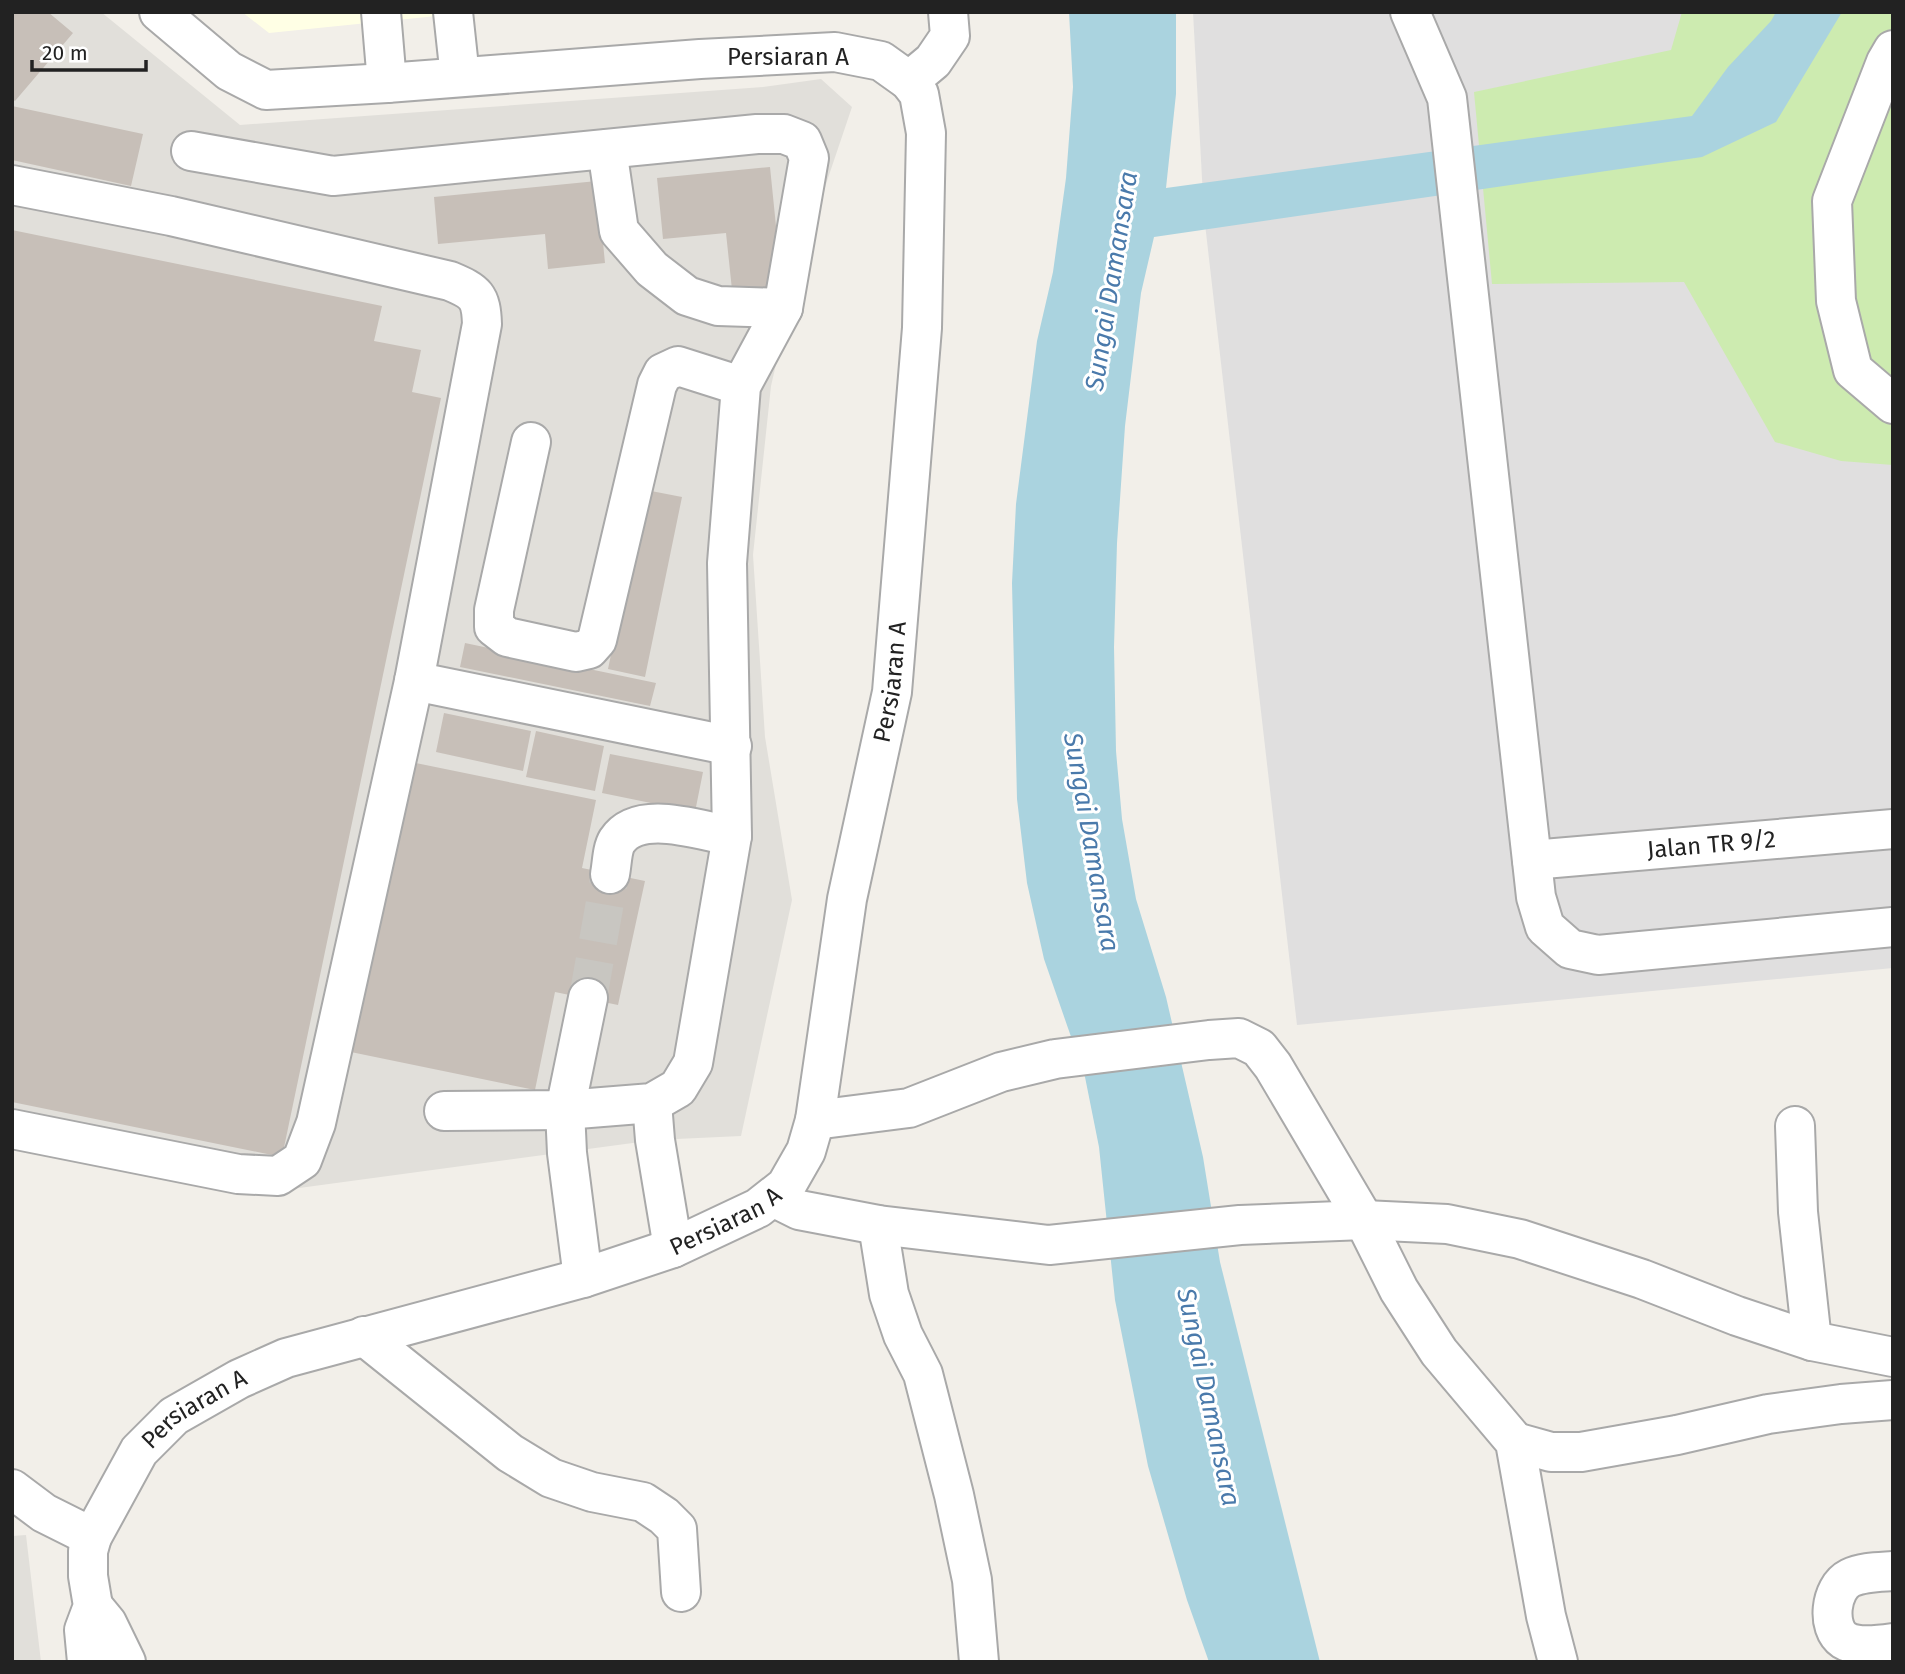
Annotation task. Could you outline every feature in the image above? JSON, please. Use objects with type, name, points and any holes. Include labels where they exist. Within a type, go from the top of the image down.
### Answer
[{"type":"street","name":"Persiaran A","points":[[126,1662],[107,1623],[93,1606],[88,1576],[88,1551],[92,1537],[139,1451],[174,1416],[239,1378],[286,1358],[583,1278],[673,1248],[758,1208],[786,1186],[806,1151],[815,1119],[847,900],[892,692],[922,328],[926,134],[919,94],[909,81],[881,61],[835,52],[265,90],[229,71],[159,12]]},
{"type":"street","points":[[381,12],[387,83]]},
{"type":"street","points":[[453,12],[460,77]]},
{"type":"street","points":[[909,81],[933,61],[950,36],[948,12]]},
{"type":"street","points":[[1410,12],[1447,98],[1536,897],[1545,927],[1570,949],[1598,955],[1893,927]]},
{"type":"street","points":[[1893,50],[1832,201],[1836,301],[1853,370],[1893,404]]},
{"type":"street","points":[[191,151],[333,176],[757,134],[784,134],[802,141],[809,158],[783,309],[741,386],[727,563],[732,836],[693,1063],[678,1088],[652,1102],[565,1111],[444,1111]]},
{"type":"street","points":[[607,149],[619,231],[652,269],[687,296],[718,306],[783,309]]},
{"type":"street","points":[[12,185],[171,216],[450,281],[469,289],[481,302],[482,324],[414,681],[319,1110],[302,1160],[278,1176],[239,1174],[12,1129]]},
{"type":"street","points":[[531,442],[494,610],[494,627],[507,637],[576,652],[589,649],[597,640],[657,385],[663,373],[678,366],[741,386]]},
{"type":"street","points":[[414,681],[732,746]]},
{"type":"street","points":[[610,874],[616,843],[630,828],[652,822],[732,836]]},
{"type":"street","name":"Jalan TR 9/2","points":[[1532,860],[1893,829]]},
{"type":"street","points":[[583,1278],[567,1153],[565,1111],[588,998]]},
{"type":"street","points":[[815,1119],[909,1108],[1002,1072],[1055,1059],[1239,1038],[1259,1048],[1273,1066],[1364,1220],[1399,1290],[1439,1352],[1515,1442],[1546,1616],[1558,1662]]},
{"type":"street","points":[[652,1102],[655,1140],[673,1248]]},
{"type":"street","points":[[1795,1126],[1798,1212],[1812,1341]]},
{"type":"street","points":[[772,1197],[799,1210],[878,1226],[1049,1245],[1240,1225],[1364,1220],[1447,1224],[1520,1239],[1642,1279],[1737,1316],[1812,1341],[1893,1357]]},
{"type":"street","points":[[878,1226],[889,1294],[903,1335],[923,1374],[954,1496],[972,1580],[979,1662]]},
{"type":"street","points":[[364,1336],[510,1453],[551,1478],[592,1492],[643,1502],[664,1516],[677,1529],[681,1592]]},
{"type":"street","points":[[1515,1442],[1551,1452],[1581,1452],[1665,1438],[1768,1414],[1893,1400]]},
{"type":"street","points":[[12,1489],[44,1513],[92,1537]]},
{"type":"street","points":[[1893,1571],[1849,1578],[1839,1586],[1833,1603],[1836,1631],[1841,1638],[1848,1642],[1864,1644],[1893,1643]]},
{"type":"street","name":"Persiaran A","points":[[87,1662],[84,1630],[93,1606]]},
{"type":"shaded area","points":[[12,12],[101,12],[240,125],[763,87],[821,79],[852,107],[789,308],[771,386],[753,555],[765,737],[792,900],[741,1136],[655,1140],[277,1191],[12,1144]]},
{"type":"shaded area","points":[[242,12],[476,12],[269,33]]},
{"type":"shaded area","points":[[1193,12],[1893,12],[1893,968],[1297,1025],[1204,215]]},
{"type":"shaded area","points":[[26,1535],[41,1662],[12,1662],[12,1536]]},
{"type":"green space","points":[[1682,12],[1893,12],[1893,465],[1841,461],[1775,442],[1684,282],[1492,284],[1474,92],[1671,50]]},
{"type":"water","name":"Sungai Damansara","points":[[1069,12],[1176,12],[1176,94],[1166,188],[1692,116],[1728,67],[1771,21],[1776,12],[1842,12],[1776,122],[1702,157],[1154,237],[1141,293],[1125,426],[1117,543],[1114,647],[1116,751],[1122,819],[1136,899],[1166,997],[1203,1157],[1220,1262],[1320,1662],[1209,1662],[1187,1600],[1148,1466],[1115,1300],[1099,1147],[1085,1077],[1044,959],[1027,883],[1017,799],[1012,583],[1016,504],[1037,341],[1053,272],[1066,178],[1073,87]]},
{"type":"building","points":[[12,12],[48,12],[73,33],[15,101],[12,99]]},
{"type":"building","points":[[12,106],[143,134],[131,186],[12,160]]},
{"type":"building","points":[[770,167],[783,295],[733,299],[726,233],[663,239],[657,178]]},
{"type":"building","points":[[597,181],[605,263],[548,269],[545,234],[438,244],[434,197]]},
{"type":"building","points":[[12,230],[382,306],[374,341],[421,350],[412,392],[441,398],[282,1157],[12,1102]]},
{"type":"building","points":[[646,490],[682,497],[645,677],[608,669]]},
{"type":"building","points":[[465,643],[656,683],[650,706],[460,667]]},
{"type":"building","points":[[444,713],[531,731],[523,771],[436,752]]},
{"type":"building","points":[[536,731],[604,746],[595,791],[526,777]]},
{"type":"building","points":[[610,754],[703,772],[695,812],[602,793]]},
{"type":"building","points":[[406,761],[596,800],[582,868],[645,881],[618,1005],[555,992],[535,1090],[346,1051]]},
{"type":"tunnel","points":[[588,998],[610,874]]}]
